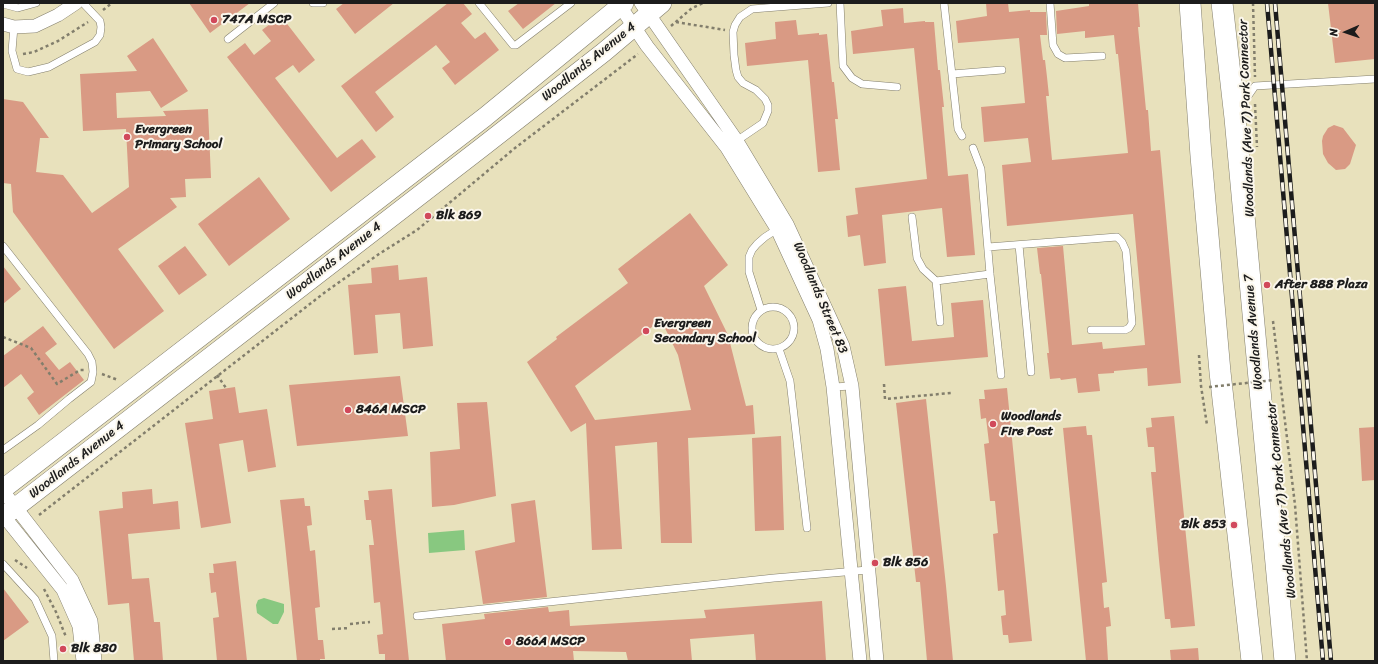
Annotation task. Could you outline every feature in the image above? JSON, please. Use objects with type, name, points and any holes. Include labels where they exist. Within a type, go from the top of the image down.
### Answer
[{"type":"main road","points":[[1190,3],[1201,156],[1220,372],[1252,661]]},
{"type":"main road","name":"Woodlands Avenue 4","points":[[3,490],[132,388],[485,117],[546,68],[621,4]]},
{"type":"main road","name":"Woodlands Avenue 7","points":[[1223,6],[1285,661]]},
{"type":"main road","name":"Woodlands Avenue 4","points":[[6,514],[604,52],[634,26],[651,7]]},
{"type":"street","points":[[9,26],[35,26],[58,15],[76,3]]},
{"type":"street","name":"Woodlands Street 83","points":[[621,4],[647,46],[732,144]]},
{"type":"street","name":"Woodlands Street 83","points":[[651,7],[782,227],[843,346],[852,386],[877,661]]},
{"type":"street","name":"Woodlands Street 83","points":[[782,227],[819,320],[827,349],[833,387],[860,661]]},
{"type":"street","points":[[3,490],[6,514],[63,590],[79,626],[83,661]]},
{"type":"street","points":[[6,514],[72,580],[91,621],[95,661]]},
{"type":"lane","points":[[3,4],[18,8],[36,3]]},
{"type":"lane","points":[[9,26],[12,51],[17,68],[28,72],[49,67],[95,42],[100,34],[100,21],[83,3]]},
{"type":"lane","points":[[228,40],[274,3]]},
{"type":"lane","points":[[313,3],[323,3]]},
{"type":"lane","points":[[479,3],[513,45],[516,45],[571,3]]},
{"type":"lane","points":[[732,144],[763,123],[768,112],[768,105],[765,99],[756,90],[743,83],[738,77],[734,55],[733,32],[740,17],[752,9],[828,3]]},
{"type":"lane","points":[[840,3],[843,66],[852,78],[862,84],[897,87]]},
{"type":"lane","points":[[944,3],[958,129],[962,136]]},
{"type":"lane","points":[[1050,3],[1053,45],[1058,54],[1065,58],[1102,56]]},
{"type":"lane","points":[[952,74],[1002,70]]},
{"type":"lane","points":[[1234,118],[1255,86],[1375,79]]},
{"type":"lane","points":[[973,148],[981,169],[990,274],[1002,375]]},
{"type":"lane","points":[[912,217],[917,258],[923,269],[936,281],[940,322]]},
{"type":"lane","points":[[761,310],[749,272],[750,257],[752,250],[757,244],[782,227]]},
{"type":"lane","points":[[988,247],[1117,237],[1122,242],[1126,251],[1132,323],[1129,328],[1125,330],[1091,330]]},
{"type":"lane","points":[[1019,245],[1032,372]]},
{"type":"lane","points":[[3,246],[88,354],[92,362],[93,372],[91,382],[38,425],[3,450]]},
{"type":"lane","points":[[936,281],[990,274]]},
{"type":"lane","points":[[768,307],[775,307],[788,313],[792,319],[794,334],[786,345],[779,349],[773,350],[760,345],[755,340],[751,327],[756,314],[761,310],[768,307]]},
{"type":"lane","points":[[779,349],[790,381],[807,528]]},
{"type":"lane","points":[[833,387],[852,386]]},
{"type":"lane","points":[[3,564],[35,599],[52,636],[54,661]]},
{"type":"lane","points":[[417,616],[774,578],[868,570]]},
{"type":"path","points":[[14,56],[34,52],[58,41],[95,17],[112,3]]},
{"type":"path","points":[[671,27],[692,8],[703,3]]},
{"type":"path","name":"Woodlands (Ave 7) Park Connector","points":[[1253,3],[1257,150]]},
{"type":"path","points":[[676,22],[733,32]]},
{"type":"path","points":[[39,515],[324,293],[379,254],[417,230],[515,148],[638,54]]},
{"type":"path","name":"Woodlands (Ave 7) Park Connector","points":[[1272,318],[1295,505],[1307,661]]},
{"type":"path","points":[[3,337],[31,348],[57,384],[80,370],[105,375],[123,382],[132,388]]},
{"type":"path","points":[[1209,387],[1274,380]]},
{"type":"path","points":[[884,384],[885,398],[951,393]]},
{"type":"path","points":[[350,624],[370,622]]},
{"type":"path","points":[[332,629],[350,628]]},
{"type":"green space","points":[[464,530],[465,550],[429,553],[428,533]]},
{"type":"green space","points":[[264,598],[284,604],[284,612],[278,624],[273,624],[257,613],[256,605],[258,600]]},
{"type":"building","name":"747A MSCP","points":[[189,3],[250,3],[210,33]]},
{"type":"building","points":[[344,3],[394,3],[355,34],[336,9]]},
{"type":"building","points":[[448,3],[463,3],[472,14],[461,23],[475,39],[485,32],[499,50],[455,85],[442,68],[450,62],[436,45],[375,92],[394,117],[376,132],[341,86]]},
{"type":"building","points":[[519,3],[556,3],[523,29],[508,11]]},
{"type":"building","points":[[986,3],[1008,3],[1009,12],[1030,10],[1030,12],[1046,12],[1047,35],[1040,35],[1043,60],[1045,60],[1049,96],[1046,96],[1052,160],[1128,153],[1118,54],[1116,54],[1114,35],[1085,38],[1085,31],[1057,34],[1056,11],[1089,6],[1089,3],[1138,3],[1140,27],[1138,27],[1146,110],[1148,110],[1151,151],[1160,150],[1181,383],[1148,386],[1147,368],[1098,374],[1100,391],[1078,393],[1076,378],[1061,380],[1060,378],[1050,379],[1047,353],[1049,353],[1037,248],[1063,246],[1072,345],[1102,342],[1103,349],[1145,345],[1133,214],[1007,226],[1002,165],[1031,162],[1028,138],[984,142],[981,107],[1025,103],[1019,38],[958,43],[956,21],[987,16]]},
{"type":"building","points":[[1328,3],[1375,3],[1375,59],[1335,63]]},
{"type":"building","points":[[903,8],[904,23],[925,21],[934,22],[938,70],[940,70],[944,107],[942,107],[948,176],[968,174],[975,255],[947,257],[942,208],[882,215],[886,263],[864,266],[860,235],[848,237],[846,216],[858,214],[855,188],[927,179],[914,48],[853,54],[851,31],[883,26],[881,10]]},
{"type":"building","points":[[281,16],[315,60],[299,73],[293,65],[275,78],[337,158],[362,139],[376,157],[331,192],[227,57],[245,43],[254,55],[271,41],[262,30]]},
{"type":"building","points":[[796,20],[798,35],[819,33],[819,35],[827,34],[832,82],[834,82],[838,119],[835,119],[840,170],[818,172],[808,60],[747,66],[745,43],[776,39],[775,22]]},
{"type":"building","points":[[153,38],[188,91],[161,108],[150,91],[116,93],[117,118],[166,116],[163,111],[208,109],[211,178],[185,179],[186,197],[170,198],[177,207],[118,249],[164,311],[114,349],[13,212],[11,184],[3,183],[3,99],[23,102],[49,138],[40,138],[36,172],[63,175],[92,213],[129,187],[126,129],[83,131],[80,74],[137,71],[127,56]]},
{"type":"building","points":[[1334,125],[1343,128],[1356,145],[1350,164],[1345,169],[1336,170],[1328,163],[1323,154],[1323,136],[1328,128]]},
{"type":"building","points":[[259,177],[290,219],[229,266],[198,224]]},
{"type":"building","points":[[690,213],[728,265],[704,286],[728,335],[746,406],[753,405],[755,434],[688,438],[692,543],[661,543],[657,442],[615,446],[622,549],[592,550],[586,423],[571,432],[527,362],[557,339],[556,337],[628,283],[618,269]],"holes":[[[661,320],[678,355],[691,410],[595,420],[575,386]]]},
{"type":"building","points":[[185,246],[207,275],[179,295],[158,266]]},
{"type":"building","points":[[398,265],[399,280],[427,277],[433,346],[403,349],[400,313],[375,315],[378,353],[354,355],[348,285],[372,283],[371,268]]},
{"type":"building","points":[[3,266],[21,289],[3,304]]},
{"type":"building","points":[[906,286],[912,341],[954,337],[951,303],[983,300],[988,357],[885,366],[878,289]]},
{"type":"building","points":[[43,326],[57,344],[45,353],[59,370],[70,362],[84,380],[39,415],[27,398],[34,392],[21,374],[3,388],[3,356]]},
{"type":"building","name":"846A MSCP","points":[[400,376],[408,436],[297,446],[289,385]]},
{"type":"building","points":[[235,387],[239,413],[267,409],[276,467],[248,472],[243,440],[219,444],[231,523],[201,528],[185,423],[213,419],[209,391]]},
{"type":"building","points":[[1007,388],[1032,641],[1009,643],[1008,635],[1003,635],[1001,616],[1006,615],[1004,590],[998,591],[993,534],[998,533],[995,501],[990,501],[984,444],[989,443],[986,418],[981,419],[979,399],[985,399],[984,390]]},
{"type":"building","points":[[926,399],[953,661],[927,661],[920,582],[916,582],[896,403]]},
{"type":"building","points":[[487,402],[496,496],[454,505],[432,507],[430,452],[460,449],[457,403]]},
{"type":"building","points":[[1174,416],[1195,626],[1171,628],[1170,619],[1165,619],[1159,560],[1151,472],[1156,472],[1154,447],[1148,447],[1146,428],[1152,427],[1151,418]]},
{"type":"building","points":[[1086,426],[1087,435],[1092,435],[1107,582],[1102,583],[1104,608],[1109,607],[1111,626],[1106,627],[1108,661],[1086,661],[1063,428]]},
{"type":"building","points":[[1375,427],[1375,480],[1362,481],[1359,428]]},
{"type":"building","points":[[781,436],[784,530],[755,531],[752,438]]},
{"type":"building","points":[[152,489],[153,504],[178,501],[180,529],[128,534],[132,579],[149,578],[154,622],[160,622],[163,661],[134,661],[129,603],[108,605],[99,511],[123,508],[122,492]]},
{"type":"building","points":[[392,489],[409,661],[385,661],[385,654],[379,654],[377,635],[383,634],[381,612],[380,602],[374,603],[369,545],[374,545],[371,520],[366,520],[364,500],[369,500],[368,491]]},
{"type":"building","points":[[304,498],[305,506],[310,506],[312,525],[307,526],[310,551],[315,550],[320,607],[315,608],[318,640],[323,640],[325,659],[320,659],[320,661],[297,661],[280,500]]},
{"type":"building","points":[[535,500],[547,597],[483,604],[475,551],[515,542],[511,504]]},
{"type":"building","points":[[236,561],[247,661],[217,661],[213,618],[219,617],[216,592],[211,593],[209,573],[214,573],[213,564]]},
{"type":"building","points":[[3,588],[29,622],[3,641]]},
{"type":"building","points":[[822,601],[826,661],[756,661],[754,634],[690,639],[692,661],[628,661],[626,652],[573,651],[574,661],[446,661],[442,624],[485,619],[484,614],[548,607],[549,612],[569,610],[570,626],[706,618],[704,610]]},
{"type":"building","points":[[1198,648],[1199,661],[1171,661],[1170,650]]},
{"type":"railway","points":[[1267,3],[1323,661]]},
{"type":"railway","points":[[1275,3],[1331,661]]},
{"type":"place","name":"747A MSCP","points":[[214,20]]},
{"type":"place","name":"Evergreen Primary School","points":[[127,137]]},
{"type":"place","name":"Blk 869","points":[[428,216]]},
{"type":"place","name":"After 888 Plaza","points":[[1267,285]]},
{"type":"place","name":"Evergreen Secondary School","points":[[646,331]]},
{"type":"place","name":"846A MSCP","points":[[348,410]]},
{"type":"place","name":"Woodlands Fire Post","points":[[993,424]]},
{"type":"place","name":"Blk 853","points":[[1234,525]]},
{"type":"place","name":"Blk 856","points":[[875,563]]},
{"type":"place","name":"866A MSCP","points":[[508,642]]},
{"type":"place","name":"Blk 880","points":[[63,649]]}]
